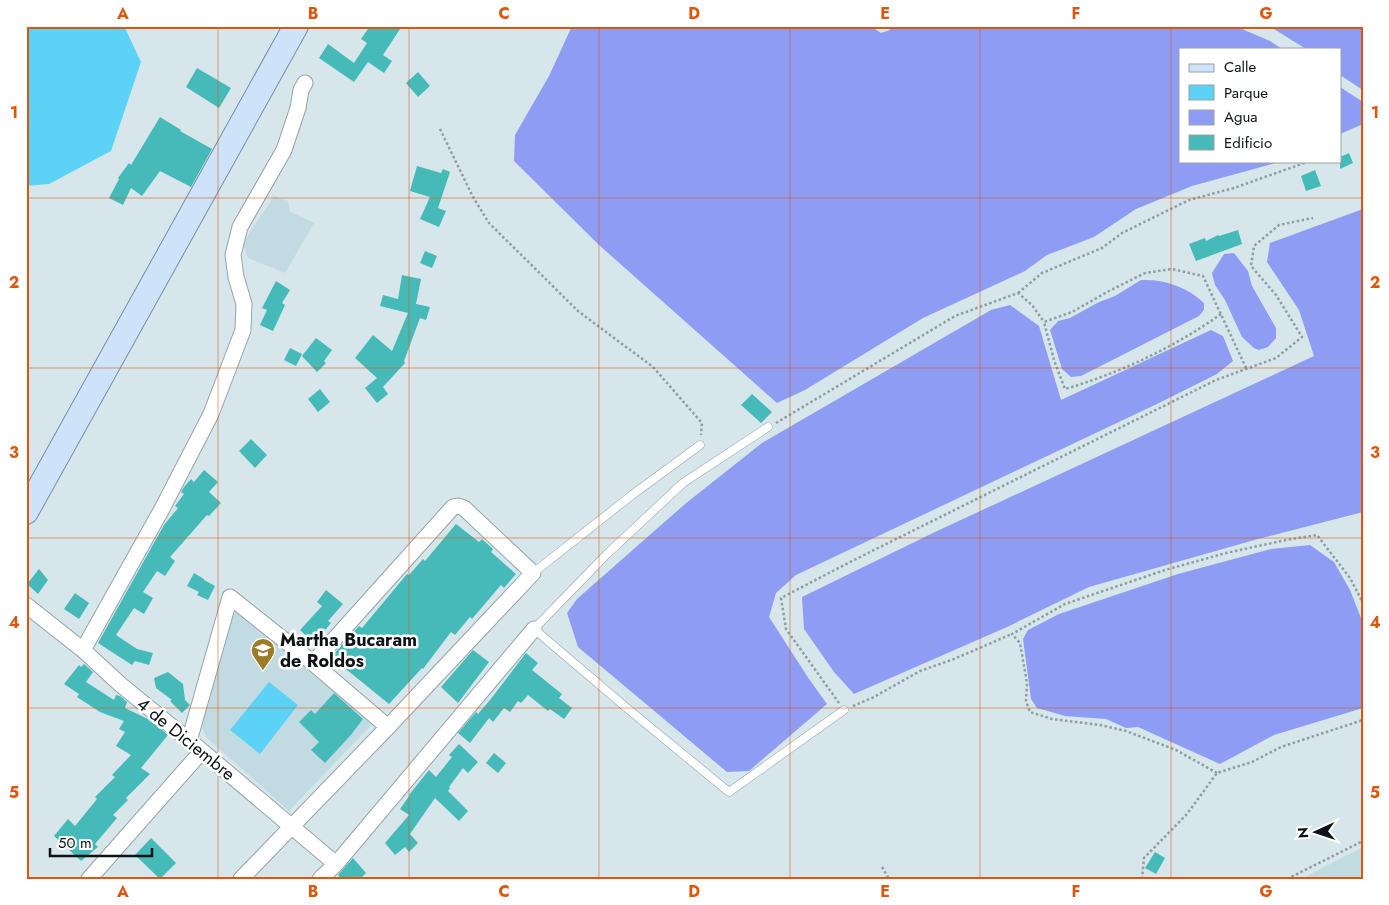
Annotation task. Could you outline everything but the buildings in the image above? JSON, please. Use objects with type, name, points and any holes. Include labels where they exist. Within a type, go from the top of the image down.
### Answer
[{"type":"main road","points":[[26,512],[296,26]]},
{"type":"street","points":[[83,650],[163,507],[211,414],[243,330],[244,304],[236,277],[233,255],[240,227],[284,150],[298,108],[301,90],[305,83]]},
{"type":"street","points":[[241,879],[533,573],[464,508],[453,507],[312,663]]},
{"type":"street","points":[[189,742],[230,597],[388,727]]},
{"type":"street","name":"4 de Diciembre","points":[[26,604],[83,650],[121,686],[202,751],[336,864]]},
{"type":"street","points":[[320,879],[336,864],[534,629]]},
{"type":"street","points":[[89,879],[202,751]]},
{"type":"lane","points":[[768,427],[683,483],[607,554],[534,629],[729,792],[844,710]]},
{"type":"lane","points":[[533,573],[632,495],[700,445]]},
{"type":"path","points":[[440,129],[473,197],[489,223],[578,311],[652,367],[702,423],[700,445]]},
{"type":"path","points":[[768,427],[955,316],[1018,293],[1042,273],[1102,248],[1122,233],[1189,200],[1234,188],[1307,162]]},
{"type":"path","points":[[1313,218],[1279,225],[1254,246],[1252,266],[1276,295],[1302,338],[1276,358],[1207,384],[781,598],[786,628],[844,710],[872,698],[920,671],[954,659],[1012,634],[1065,604],[1165,570],[1226,553],[1286,540],[1317,535],[1350,578],[1363,603]]},
{"type":"path","points":[[1044,322],[1072,312],[1145,273],[1172,269],[1203,276],[1247,370]]},
{"type":"path","points":[[1018,293],[1032,305],[1044,322],[1054,360],[1065,389],[1086,383],[1139,362],[1221,314]]},
{"type":"path","points":[[1012,634],[1020,643],[1025,665],[1026,700],[1030,712],[1052,719],[1100,725],[1126,732],[1176,750],[1217,773]]},
{"type":"path","points":[[1142,879],[1144,858],[1187,814],[1217,773],[1252,762],[1282,747],[1363,720]]},
{"type":"path","points":[[1288,879],[1363,841]]},
{"type":"path","points":[[882,867],[889,879]]},
{"type":"shaded area","points":[[274,196],[288,201],[290,212],[314,223],[285,273],[248,258],[243,243]]},
{"type":"shaded area","name":"Martha Bucaram de Roldos","points":[[232,614],[242,614],[373,723],[289,811],[206,737],[202,726],[227,620]]},
{"type":"shaded area","points":[[1363,847],[1363,879],[1301,879]]},
{"type":"green space","points":[[26,26],[124,26],[141,62],[111,151],[49,184],[26,186]]},
{"type":"green space","points":[[269,682],[298,705],[260,754],[230,730]]},
{"type":"water","points":[[572,26],[871,26],[881,33],[890,30],[889,26],[1235,26],[1270,41],[1280,48],[1179,48],[1179,162],[1279,162],[1192,186],[1136,209],[1094,237],[1047,255],[1025,271],[923,318],[805,390],[777,403],[599,245],[514,161],[515,135],[549,76]]},
{"type":"water","points":[[1269,26],[1363,26],[1363,90],[1342,76],[1342,48],[1304,48]]},
{"type":"water","points":[[1342,88],[1363,102],[1363,124],[1342,133]]},
{"type":"water","points":[[1363,209],[1363,512],[1258,539],[1089,587],[1007,627],[854,694],[834,672],[804,629],[802,597],[935,532],[1314,356],[1299,310],[1267,262],[1270,243]]},
{"type":"water","points":[[1234,253],[1248,271],[1252,286],[1276,328],[1276,338],[1268,347],[1259,350],[1242,337],[1225,300],[1215,285],[1212,273],[1224,254]]},
{"type":"water","points":[[1141,280],[1159,281],[1183,288],[1204,303],[1204,310],[1199,316],[1081,376],[1071,377],[1062,369],[1050,330],[1058,321],[1070,318],[1099,302],[1115,296]]},
{"type":"water","points":[[1010,305],[1039,326],[1061,400],[1211,330],[1223,336],[1233,361],[1217,374],[1159,403],[796,575],[776,593],[769,617],[827,704],[749,771],[727,772],[578,647],[567,613],[577,599],[685,504],[762,443],[991,310]]},
{"type":"water","points":[[1310,545],[1334,562],[1350,590],[1363,623],[1363,708],[1274,735],[1220,764],[1138,727],[1126,728],[1106,719],[1065,716],[1037,708],[1031,699],[1023,639],[1028,630],[1059,614],[1178,574],[1271,549]]},
{"type":"place","name":"Martha Bucaram de Roldos","points":[[263,671]]}]
